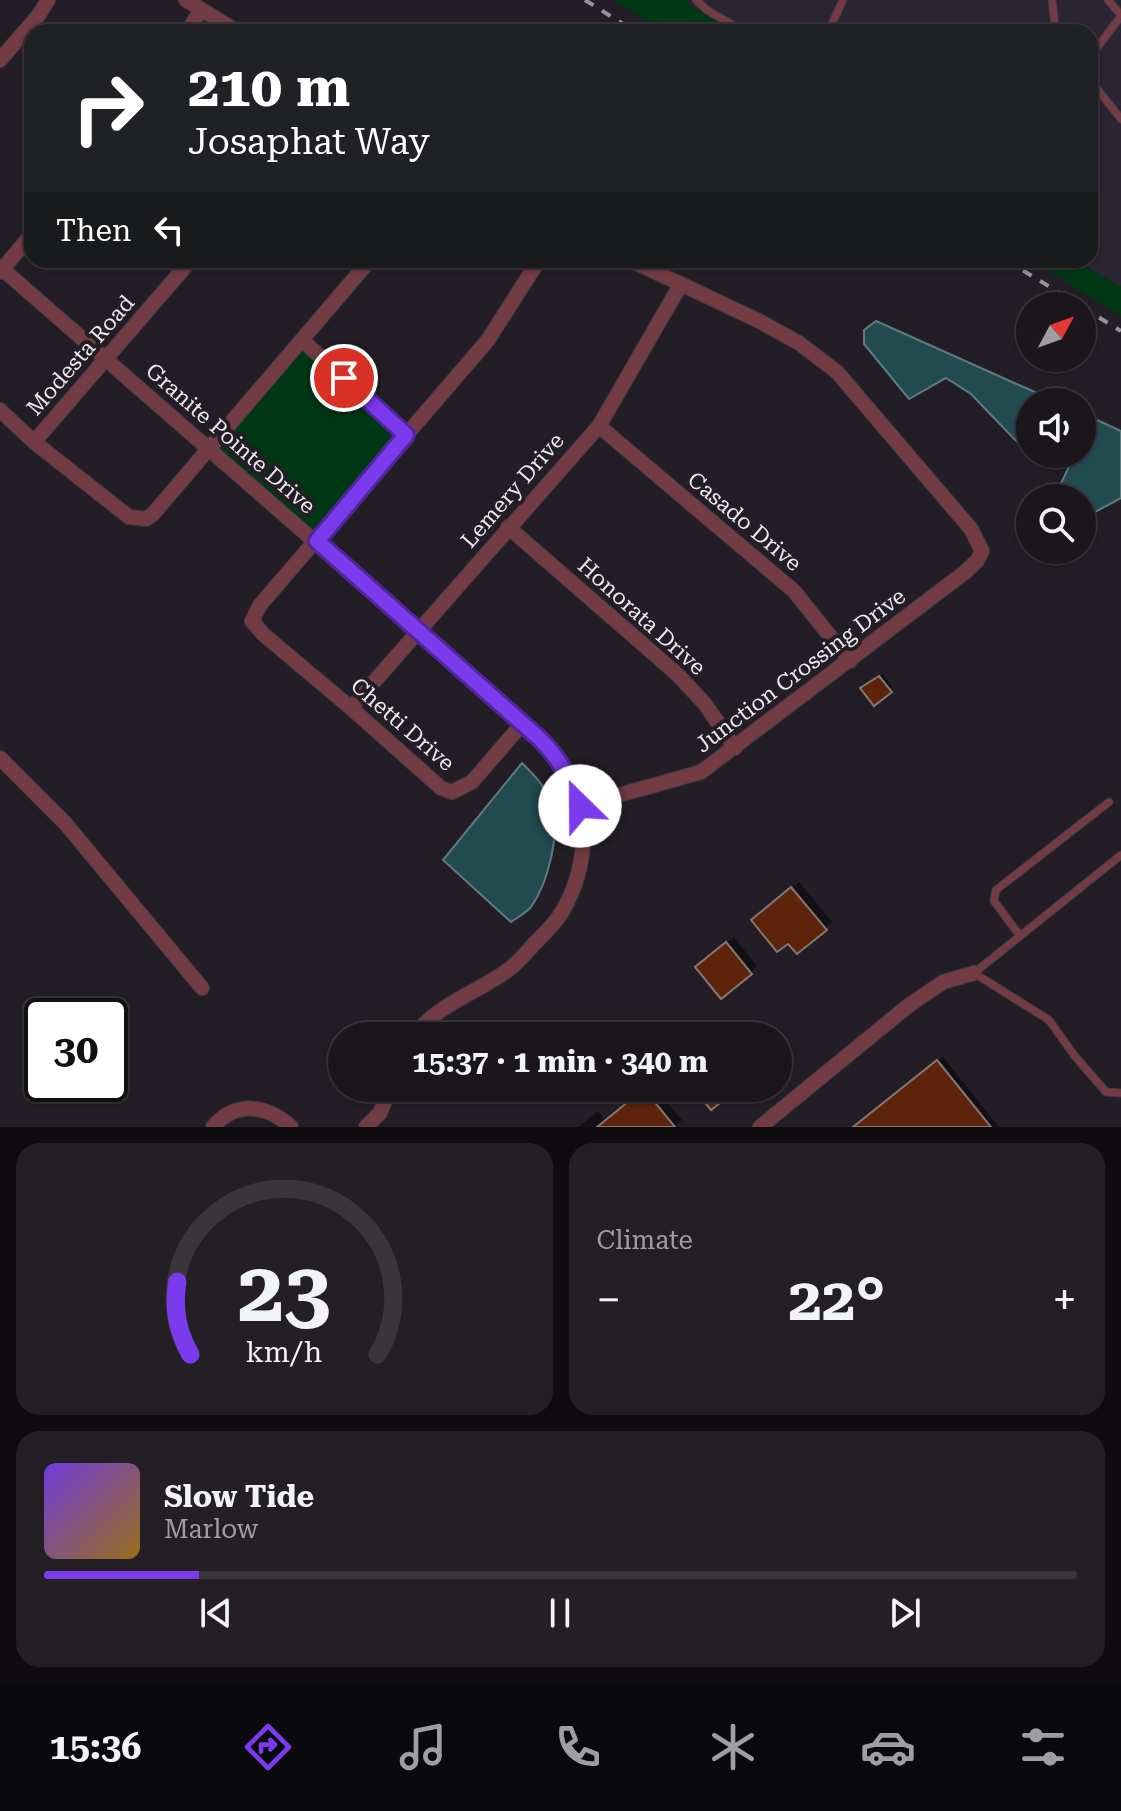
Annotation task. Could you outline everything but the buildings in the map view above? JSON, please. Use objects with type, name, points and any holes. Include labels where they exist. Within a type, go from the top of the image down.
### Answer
[{"type":"street","points":[[31,24],[48,0]]},
{"type":"street","points":[[186,0],[225,24]]},
{"type":"street","points":[[192,24],[201,10]]},
{"type":"street","points":[[0,60],[24,32]]},
{"type":"street","points":[[1,269],[24,243]]},
{"type":"street","name":"Modesta Road","points":[[34,442],[184,268]]},
{"type":"street","points":[[0,410],[34,442],[129,517],[142,520],[153,514],[363,268]]},
{"type":"street","points":[[317,541],[488,340],[534,268]]},
{"type":"street","points":[[647,268],[681,284]]},
{"type":"street","name":"Granite Pointe Drive","points":[[1,269],[317,541],[558,757],[580,806],[584,831],[583,857],[576,884],[561,915],[509,969],[442,1009],[429,1022]]},
{"type":"street","name":"Lemery Drive","points":[[351,708],[599,426],[681,284]]},
{"type":"street","name":"Junction Crossing Drive","points":[[580,806],[701,772],[964,573],[977,561],[982,551],[971,529],[837,372],[799,343],[681,284]]},
{"type":"street","points":[[302,340],[406,435]]},
{"type":"street","name":"Casado Drive","points":[[599,426],[794,591],[850,661]]},
{"type":"street","name":"Honorata Drive","points":[[508,527],[677,674],[705,704],[735,748]]},
{"type":"street","name":"Chetti Drive","points":[[317,541],[260,605],[252,621],[263,634],[441,788],[452,792],[472,782],[523,723]]},
{"type":"street","points":[[0,758],[65,823],[202,988]]},
{"type":"street","points":[[760,1127],[908,1006],[943,982],[974,973]]},
{"type":"street","points":[[366,1127],[380,1113],[384,1102]]},
{"type":"street","points":[[213,1127],[231,1112],[246,1108],[273,1113],[291,1127]]},
{"type":"lane","points":[[696,0],[731,24]]},
{"type":"lane","points":[[832,24],[843,0]]},
{"type":"lane","points":[[1052,0],[1055,24]]},
{"type":"lane","points":[[1098,46],[1121,16],[1108,0]]},
{"type":"lane","points":[[1098,90],[1121,119]]},
{"type":"lane","points":[[1020,936],[994,901],[996,890],[1109,802]]},
{"type":"lane","points":[[1121,855],[974,973],[1049,1020],[1106,1092],[1121,1093]]},
{"type":"shaded area","points":[[687,0],[1121,0],[1121,288],[1089,268],[1098,268],[1098,24],[721,24],[691,6]]},
{"type":"green space","points":[[614,0],[687,0],[691,6],[721,24],[652,24]]},
{"type":"green space","points":[[1044,268],[1089,268],[1121,287],[1121,316],[1096,300],[1096,292],[1082,292]]},
{"type":"green space","points":[[302,340],[406,435],[317,541],[209,449]]},
{"type":"water","points":[[876,321],[1026,388],[1016,388],[1016,441],[971,394],[946,378],[909,399],[864,344],[864,330]]},
{"type":"water","points":[[1096,419],[1121,431],[1121,498],[1096,511],[1096,484],[1061,484],[1068,468],[1096,468]]},
{"type":"water","points":[[522,763],[550,797],[555,828],[543,885],[529,909],[511,922],[443,860]]},
{"type":"railway","points":[[585,0],[623,24]]},
{"type":"railway","points":[[1019,268],[1058,292]]},
{"type":"railway","points":[[1096,316],[1121,331]]},
{"type":"route","points":[[344,378],[406,435],[317,541],[558,757],[580,806]]}]
